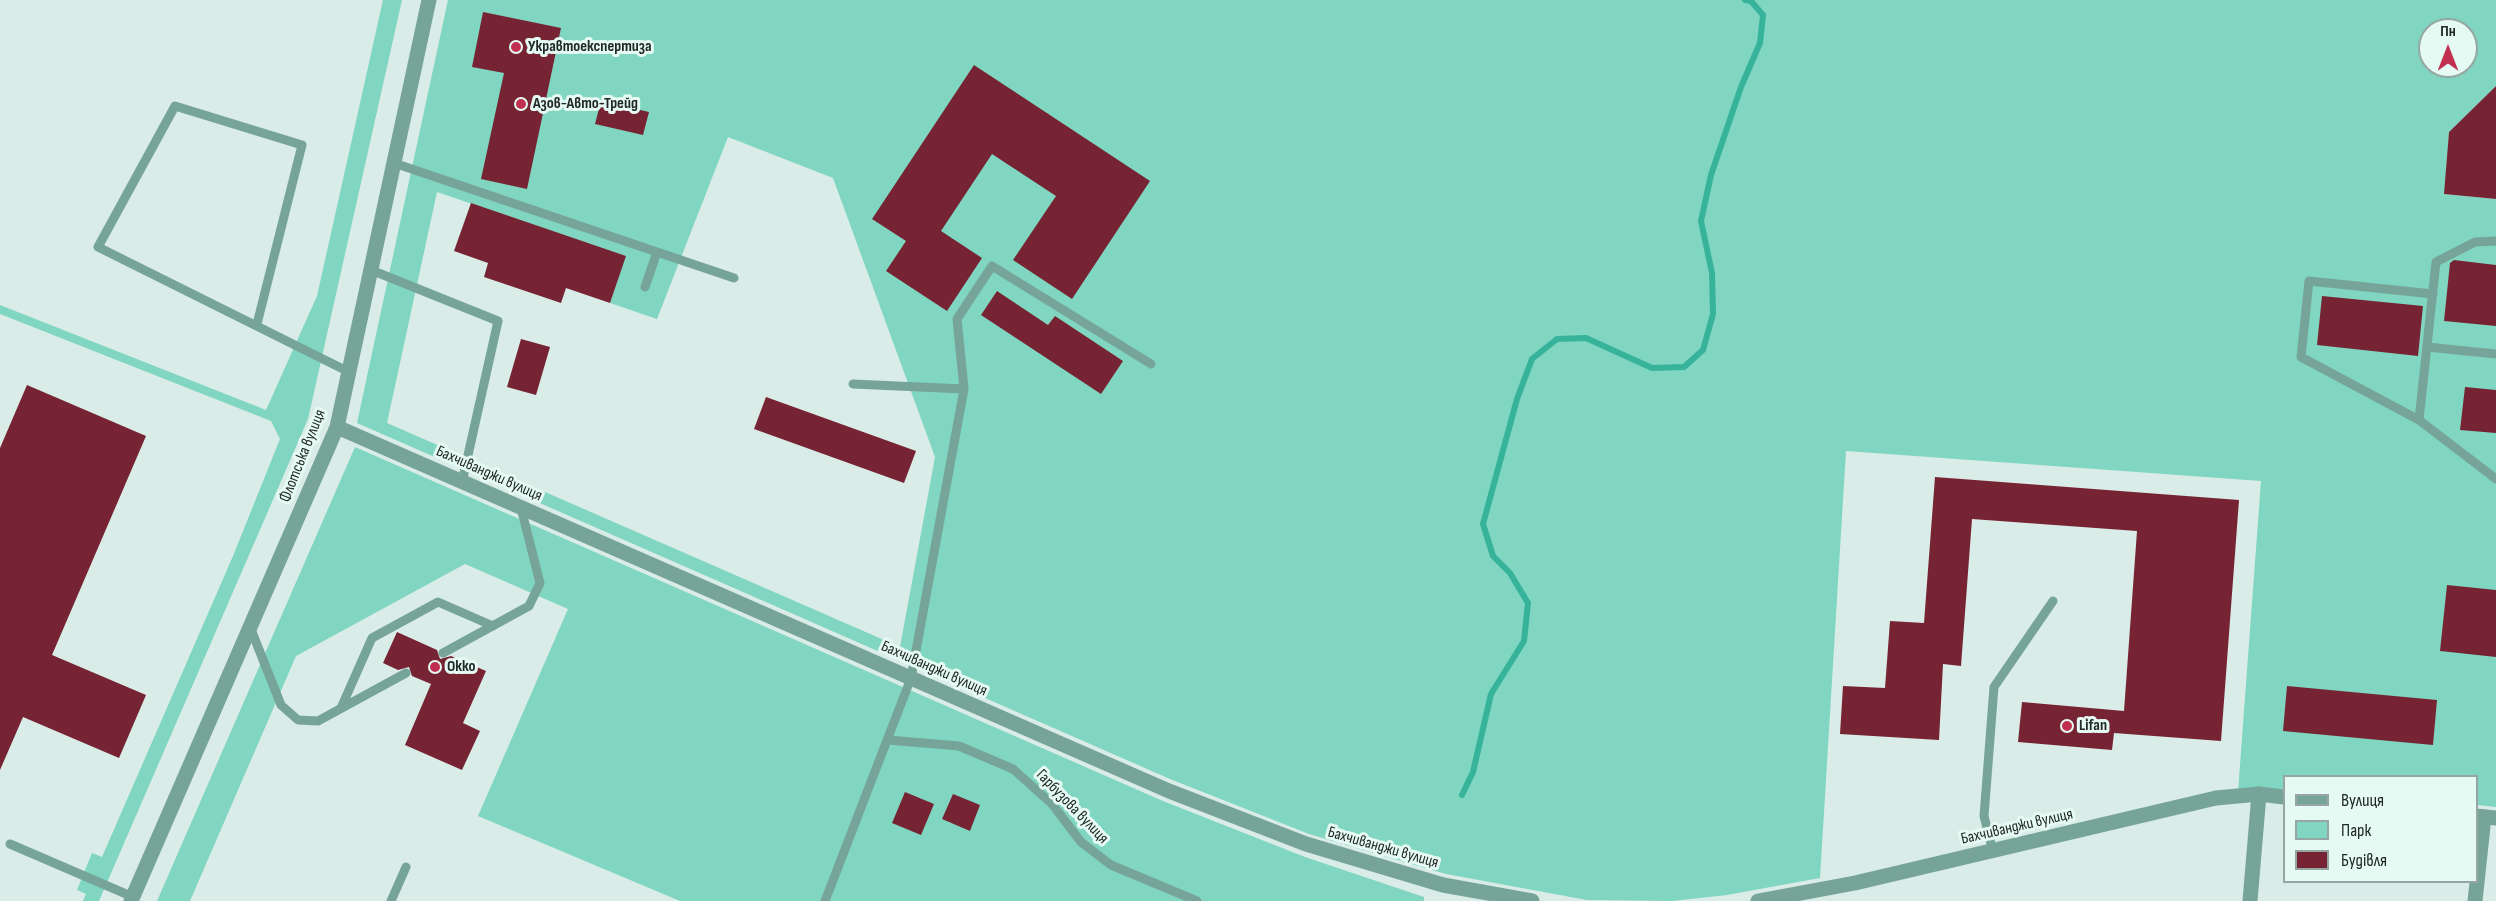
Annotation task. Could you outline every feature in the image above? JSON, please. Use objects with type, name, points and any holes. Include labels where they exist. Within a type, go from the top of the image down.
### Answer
[{"type":"street","name":"Флотська вулиця","points":[[132,899],[337,427],[429,0]]},
{"type":"street","name":"Бахчиванджи вулиця","points":[[337,427],[1169,791],[1306,844],[1443,885],[1532,901]]},
{"type":"street","name":"Бахчиванджи вулиця","points":[[1758,901],[1855,883],[1993,852],[2216,798],[2259,794],[2283,797]]},
{"type":"street","points":[[2250,901],[2259,794]]},
{"type":"street","points":[[2478,876],[2485,817]]},
{"type":"street","points":[[2475,901],[2477,883]]},
{"type":"lane","points":[[257,324],[302,145],[175,106],[98,248],[257,324],[349,372]]},
{"type":"lane","points":[[394,163],[734,278]]},
{"type":"lane","points":[[2419,420],[2436,262],[2475,242],[2496,241]]},
{"type":"lane","points":[[645,287],[657,252]]},
{"type":"lane","points":[[825,901],[911,678],[964,389],[957,319],[992,266],[1151,364]]},
{"type":"lane","points":[[371,270],[498,321],[462,482]]},
{"type":"lane","points":[[2433,294],[2309,281],[2301,357],[2419,420],[2496,479]]},
{"type":"lane","points":[[2427,347],[2496,354]]},
{"type":"lane","points":[[853,384],[964,389]]},
{"type":"lane","points":[[443,653],[529,606],[540,583],[521,508]]},
{"type":"lane","points":[[1993,852],[1984,816],[1994,687],[2053,601]]},
{"type":"lane","points":[[341,708],[372,638],[419,612],[438,602],[493,626]]},
{"type":"lane","points":[[250,627],[281,705],[298,720],[318,721],[406,673]]},
{"type":"lane","name":"Гарбузова вулиця","points":[[888,740],[959,747],[1013,769],[1052,804],[1082,842],[1110,865],[1197,901]]},
{"type":"lane","points":[[10,844],[132,899]]},
{"type":"lane","points":[[391,901],[406,867]]},
{"type":"green space","points":[[383,0],[402,0],[308,419],[99,901],[83,901],[86,894],[77,890],[92,853],[102,857],[233,556],[280,439],[271,421],[0,314],[0,305],[266,410],[317,296]]},
{"type":"green space","points":[[448,0],[2496,0],[2496,86],[2449,132],[2445,194],[2496,199],[2496,807],[2478,805],[2478,775],[2283,775],[2283,789],[2238,792],[2261,481],[1846,451],[1820,878],[1727,895],[1672,901],[1587,900],[1446,874],[1309,834],[1170,779],[357,423]],"holes":[[[728,137],[833,178],[935,457],[900,647],[387,423],[437,192],[625,256],[610,303],[657,319]]]},
{"type":"green space","points":[[355,447],[1163,801],[1305,857],[1424,897],[1424,901],[680,901],[478,816],[568,609],[465,564],[296,656],[190,901],[157,901]]},
{"type":"building","points":[[483,12],[561,28],[527,189],[481,179],[504,73],[472,67]]},
{"type":"building","points":[[974,65],[1150,181],[1072,299],[1013,260],[1056,196],[992,154],[941,231],[982,258],[947,311],[886,271],[906,241],[872,219]]},
{"type":"building","points":[[2496,86],[2496,199],[2444,194],[2449,132]]},
{"type":"building","points":[[601,101],[649,112],[643,135],[595,124]]},
{"type":"building","points":[[471,203],[626,256],[610,303],[566,288],[561,303],[484,277],[488,263],[454,251]]},
{"type":"building","points":[[2454,260],[2496,265],[2496,326],[2444,321],[2450,263]]},
{"type":"building","points":[[997,291],[1048,325],[1055,316],[1123,361],[1101,394],[981,315]]},
{"type":"building","points":[[2322,296],[2423,306],[2418,356],[2317,345]]},
{"type":"building","points":[[521,339],[550,347],[536,395],[507,387]]},
{"type":"building","points":[[27,385],[146,436],[52,655],[146,695],[119,758],[23,717],[0,770],[0,448]]},
{"type":"building","points":[[2465,387],[2496,390],[2496,433],[2460,430]]},
{"type":"building","points":[[766,397],[916,451],[904,483],[754,429]]},
{"type":"building","points":[[1935,477],[2239,500],[2221,741],[2114,733],[2112,750],[2018,742],[2022,702],[2124,711],[2137,531],[1972,519],[1961,666],[1943,664],[1939,740],[1840,734],[1843,686],[1885,688],[1890,621],[1924,623]]},
{"type":"building","points":[[2447,585],[2496,590],[2496,657],[2440,651]]},
{"type":"building","points":[[397,632],[437,650],[440,659],[451,656],[486,671],[463,723],[480,731],[462,770],[405,745],[431,684],[412,676],[409,667],[398,670],[383,663]]},
{"type":"building","points":[[2287,686],[2437,700],[2433,745],[2283,731]]},
{"type":"building","points":[[905,792],[934,804],[921,835],[892,823]]},
{"type":"building","points":[[953,794],[980,805],[970,831],[942,819]]},
{"type":"waterway","points":[[1462,795],[1473,772],[1491,694],[1524,641],[1528,603],[1510,573],[1493,556],[1483,524],[1517,399],[1532,359],[1557,339],[1586,338],[1652,368],[1684,367],[1703,350],[1713,314],[1712,273],[1701,221],[1711,175],[1741,87],[1760,43],[1763,15],[1751,1],[1745,0]]},
{"type":"place","name":"Укравтоекспертиза","points":[[516,47]]},
{"type":"place","name":"Азов-Авто-Трейд","points":[[521,104]]},
{"type":"place","name":"Окко","points":[[435,667]]},
{"type":"place","name":"Lifan","points":[[2067,726]]}]
